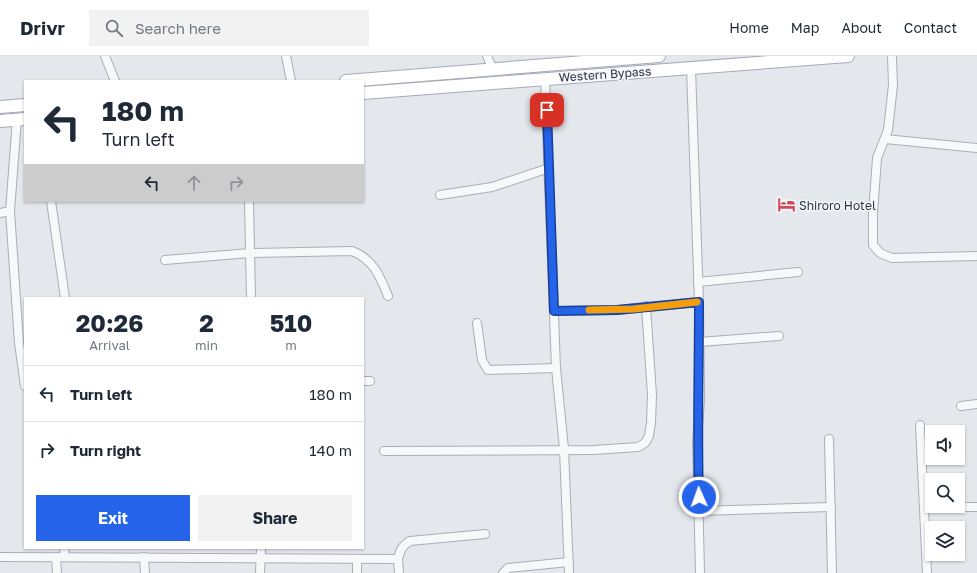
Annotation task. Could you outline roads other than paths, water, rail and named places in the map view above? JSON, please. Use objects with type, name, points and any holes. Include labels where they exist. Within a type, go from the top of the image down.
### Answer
[{"type":"main road","name":"Western Bypass","points":[[359,80],[493,70],[620,57],[659,56]]},
{"type":"main road","name":"Western Bypass","points":[[364,93],[848,56]]},
{"type":"main road","points":[[0,107],[24,106]]},
{"type":"main road","points":[[0,121],[21,119]]},
{"type":"street","points":[[105,56],[115,80]]},
{"type":"street","points":[[286,56],[291,80]]},
{"type":"street","points":[[488,56],[493,70]]},
{"type":"street","points":[[892,56],[894,85],[888,130],[877,158],[873,213],[874,245],[880,253],[892,258],[977,256]]},
{"type":"street","points":[[691,68],[699,302],[700,400],[697,442],[700,573]]},
{"type":"street","points":[[545,78],[556,368],[564,449],[569,573]]},
{"type":"street","points":[[21,119],[10,211],[19,343],[24,379]]},
{"type":"street","points":[[885,139],[977,148]]},
{"type":"street","points":[[440,195],[492,187],[549,168]]},
{"type":"street","points":[[51,202],[65,297]]},
{"type":"street","points":[[249,202],[251,297]]},
{"type":"street","points":[[0,213],[10,211]]},
{"type":"street","points":[[165,260],[250,253],[352,251],[363,255],[376,268],[388,296]]},
{"type":"street","points":[[698,282],[798,272]]},
{"type":"street","points":[[554,311],[617,310],[699,302]]},
{"type":"street","points":[[384,451],[594,450],[638,447],[645,443],[650,436],[652,395],[646,306]]},
{"type":"street","points":[[477,323],[482,360],[488,370],[556,368]]},
{"type":"street","points":[[699,342],[779,336]]},
{"type":"street","points":[[961,406],[977,404]]},
{"type":"street","points":[[920,425],[927,573]]},
{"type":"street","points":[[828,439],[832,573]]},
{"type":"street","points":[[699,511],[831,506]]},
{"type":"street","points":[[965,507],[977,507]]},
{"type":"street","points":[[399,573],[398,559],[400,550],[404,544],[410,542],[485,534]]},
{"type":"street","points":[[56,573],[64,549]]},
{"type":"street","points":[[260,573],[261,549]]},
{"type":"street","points":[[0,557],[398,559]]},
{"type":"street","points":[[144,557],[145,573]]},
{"type":"street","points":[[357,559],[357,573]]},
{"type":"street","points":[[503,573],[508,568],[569,562]]},
{"type":"place","name":"Shiroro Hotel","points":[[786,205]]}]
